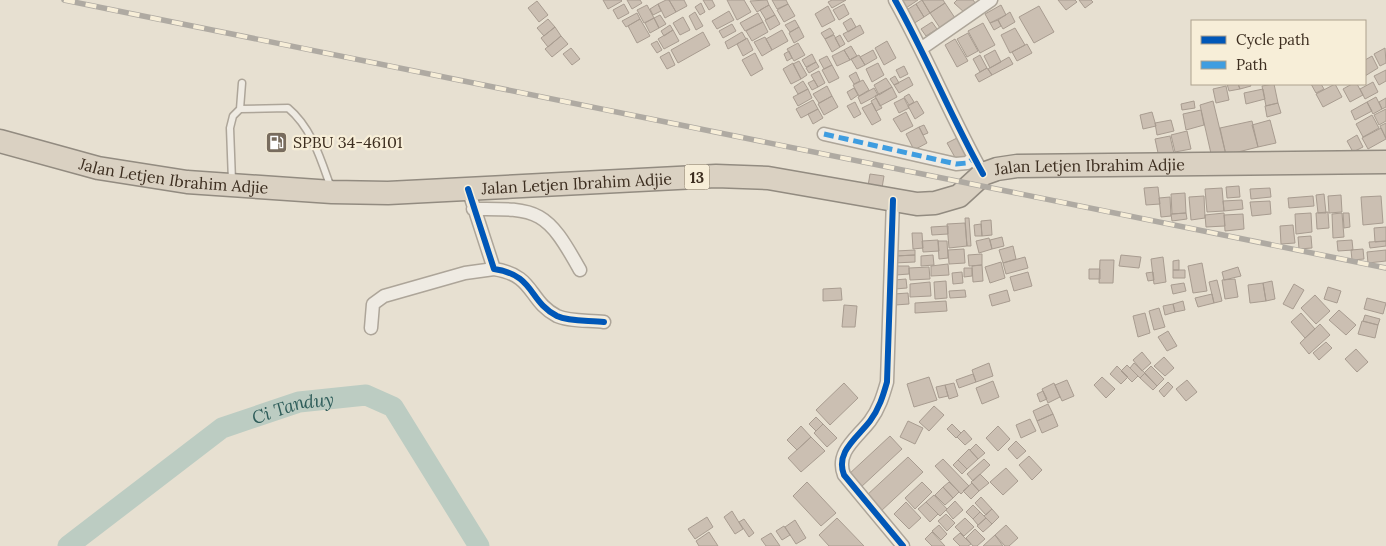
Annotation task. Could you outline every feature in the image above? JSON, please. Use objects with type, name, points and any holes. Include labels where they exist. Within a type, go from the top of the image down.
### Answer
[{"type":"highway","name":"Jalan Letjen Ibrahim Adjie","points":[[0,141],[98,168],[187,182],[470,199],[716,176],[768,178],[917,204],[935,204],[959,196],[978,166],[997,168],[1017,166],[1386,162]]},
{"type":"street","points":[[895,0],[922,48],[978,166]]},
{"type":"street","points":[[922,48],[991,0]]},
{"type":"street","points":[[824,134],[956,164],[967,163],[978,166]]},
{"type":"street","points":[[470,199],[494,269]]},
{"type":"street","points":[[470,199],[540,216],[562,239],[580,270]]},
{"type":"street","points":[[892,200],[887,382],[882,402],[870,422],[844,452],[841,467],[844,475],[903,546]]},
{"type":"street","points":[[371,328],[373,304],[384,296],[465,273],[494,269],[510,271],[521,278],[547,309],[556,315],[563,318],[604,322]]},
{"type":"lane","points":[[232,185],[230,128],[233,116],[240,109],[242,83]]},
{"type":"lane","points":[[240,109],[288,108],[298,116],[314,142],[332,192]]},
{"type":"building","points":[[603,0],[621,0],[622,1],[608,9]]},
{"type":"building","points":[[627,0],[640,0],[642,3],[632,9]]},
{"type":"building","points":[[669,0],[676,12],[665,18],[658,4]]},
{"type":"building","points":[[669,0],[684,0],[687,6],[676,12]]},
{"type":"building","points":[[703,0],[712,0],[715,6],[709,10]]},
{"type":"building","points":[[727,0],[744,0],[751,12],[737,20]]},
{"type":"building","points":[[767,0],[769,5],[757,12],[750,1]]},
{"type":"building","points":[[772,0],[786,0],[788,4],[777,9]]},
{"type":"building","points":[[832,0],[846,0],[832,8],[828,2]]},
{"type":"building","points":[[897,0],[918,0],[903,10]]},
{"type":"building","points":[[922,0],[930,13],[924,17],[916,4]]},
{"type":"building","points":[[922,0],[943,0],[945,3],[930,13]]},
{"type":"building","points":[[957,0],[973,0],[976,4],[966,14],[954,3]]},
{"type":"building","points":[[1058,0],[1075,0],[1077,2],[1066,10]]},
{"type":"building","points":[[1079,0],[1091,0],[1093,2],[1085,8]]},
{"type":"building","points":[[537,1],[548,15],[539,22],[528,8]]},
{"type":"building","points":[[701,3],[705,12],[700,15],[695,7]]},
{"type":"building","points":[[945,3],[955,18],[940,28],[930,13]]},
{"type":"building","points":[[624,4],[629,13],[618,19],[613,10]]},
{"type":"building","points":[[658,4],[661,11],[653,15],[650,9]]},
{"type":"building","points":[[788,4],[795,16],[784,22],[777,10]]},
{"type":"building","points":[[844,4],[849,14],[839,20],[833,10]]},
{"type":"building","points":[[916,4],[924,17],[913,24],[905,11]]},
{"type":"building","points":[[647,5],[654,18],[644,23],[637,10]]},
{"type":"building","points":[[769,5],[775,15],[766,20],[760,10]]},
{"type":"building","points":[[1001,5],[1006,15],[990,23],[985,14]]},
{"type":"building","points":[[828,6],[835,20],[822,27],[815,14]]},
{"type":"building","points":[[1039,6],[1054,32],[1034,43],[1019,17]]},
{"type":"building","points":[[729,11],[734,20],[717,29],[712,21]]},
{"type":"building","points":[[695,12],[703,26],[696,30],[689,16]]},
{"type":"building","points":[[1010,12],[1015,22],[1003,29],[998,20]]},
{"type":"building","points":[[637,13],[640,19],[626,27],[622,21]]},
{"type":"building","points":[[758,13],[763,22],[745,31],[740,23]]},
{"type":"building","points":[[660,15],[666,24],[659,28],[654,18]]},
{"type":"building","points":[[775,15],[780,24],[770,30],[765,20]]},
{"type":"building","points":[[683,17],[690,30],[680,35],[673,23]]},
{"type":"building","points":[[654,18],[659,28],[650,33],[645,23]]},
{"type":"building","points":[[851,18],[856,27],[848,32],[843,23]]},
{"type":"building","points":[[548,19],[555,27],[544,36],[537,28]]},
{"type":"building","points":[[640,19],[650,36],[637,43],[628,26]]},
{"type":"building","points":[[795,20],[799,27],[790,32],[785,25]]},
{"type":"building","points":[[998,20],[1001,26],[994,30],[990,23]]},
{"type":"building","points":[[763,22],[768,32],[752,41],[746,31]]},
{"type":"building","points":[[932,22],[937,29],[926,36],[921,29]]},
{"type":"building","points":[[983,23],[995,45],[980,53],[968,31]]},
{"type":"building","points":[[732,24],[736,31],[723,38],[719,31]]},
{"type":"building","points":[[670,25],[673,30],[664,36],[661,31]]},
{"type":"building","points":[[860,25],[864,33],[848,42],[843,34]]},
{"type":"building","points":[[555,27],[561,36],[548,47],[541,38]]},
{"type":"building","points":[[799,27],[804,37],[794,43],[789,33]]},
{"type":"building","points":[[830,28],[834,34],[825,39],[821,33]]},
{"type":"building","points":[[1015,28],[1025,45],[1010,53],[1001,35]]},
{"type":"building","points":[[673,30],[679,41],[664,49],[658,39]]},
{"type":"building","points":[[782,30],[788,41],[772,50],[766,39]]},
{"type":"building","points":[[703,32],[710,45],[678,63],[671,50]]},
{"type":"building","points":[[742,32],[746,39],[728,49],[725,42]]},
{"type":"building","points":[[968,33],[978,51],[967,57],[957,39]]},
{"type":"building","points":[[834,35],[840,47],[832,52],[825,39]]},
{"type":"building","points":[[840,35],[845,44],[840,47],[835,38]]},
{"type":"building","points":[[561,36],[568,44],[552,57],[545,49]]},
{"type":"building","points":[[765,37],[772,50],[762,56],[754,42]]},
{"type":"building","points":[[747,38],[753,50],[743,56],[737,44]]},
{"type":"building","points":[[955,39],[968,61],[957,67],[945,45]]},
{"type":"building","points":[[657,41],[662,50],[657,53],[651,44]]},
{"type":"building","points":[[887,41],[896,58],[884,65],[875,48]]},
{"type":"building","points":[[798,43],[805,55],[794,61],[787,49]]},
{"type":"building","points":[[1027,44],[1032,53],[1017,61],[1012,52]]},
{"type":"building","points":[[851,46],[857,56],[850,60],[844,50]]},
{"type":"building","points":[[571,48],[580,59],[572,65],[563,54]]},
{"type":"building","points":[[1385,48],[1386,63],[1380,66],[1374,54]]},
{"type":"building","points":[[844,50],[850,60],[837,66],[832,56]]},
{"type":"building","points":[[873,50],[877,58],[865,65],[860,57]]},
{"type":"building","points":[[995,50],[1001,62],[990,68],[984,56]]},
{"type":"building","points":[[789,51],[792,58],[787,61],[784,54]]},
{"type":"building","points":[[669,52],[675,65],[667,69],[660,57]]},
{"type":"building","points":[[755,53],[763,69],[751,76],[742,60]]},
{"type":"building","points":[[812,54],[816,62],[806,67],[802,60]]},
{"type":"building","points":[[859,55],[865,65],[857,69],[851,59]]},
{"type":"building","points":[[980,55],[987,68],[980,72],[973,59]]},
{"type":"building","points":[[827,56],[832,65],[824,69],[819,60]]},
{"type":"building","points":[[1372,56],[1378,68],[1366,75],[1366,59]]},
{"type":"building","points":[[1009,57],[1013,64],[992,75],[988,69]]},
{"type":"building","points":[[799,61],[807,75],[801,79],[793,64]]},
{"type":"building","points":[[816,62],[819,67],[809,73],[806,68]]},
{"type":"building","points":[[793,63],[801,79],[791,84],[783,69]]},
{"type":"building","points":[[878,63],[884,75],[872,82],[866,69]]},
{"type":"building","points":[[832,65],[839,78],[829,83],[822,70]]},
{"type":"building","points":[[904,66],[908,74],[900,78],[896,70]]},
{"type":"building","points":[[987,68],[992,75],[979,82],[975,75]]},
{"type":"building","points":[[1386,70],[1386,81],[1379,85],[1374,76]]},
{"type":"building","points":[[819,71],[825,83],[818,87],[811,75]]},
{"type":"building","points":[[856,72],[860,81],[854,84],[849,76]]},
{"type":"building","points":[[895,76],[899,83],[894,85],[890,79]]},
{"type":"building","points":[[909,77],[913,85],[899,93],[894,85]]},
{"type":"building","points":[[886,78],[892,87],[879,95],[874,85]]},
{"type":"building","points":[[814,80],[818,87],[812,90],[808,83]]},
{"type":"building","points":[[863,80],[869,90],[859,96],[853,85]]},
{"type":"building","points":[[803,81],[808,89],[798,94],[794,87]]},
{"type":"building","points":[[1373,82],[1378,92],[1365,99],[1360,89]]},
{"type":"building","points":[[1227,85],[1238,85],[1240,89],[1229,91]]},
{"type":"building","points":[[1238,85],[1251,86],[1240,89]]},
{"type":"building","points":[[1274,85],[1278,103],[1266,106],[1262,86]]},
{"type":"building","points":[[1312,85],[1322,85],[1324,89],[1316,93]]},
{"type":"building","points":[[1336,85],[1342,97],[1323,107],[1316,94]]},
{"type":"building","points":[[1350,85],[1358,85],[1363,95],[1350,102],[1343,89]]},
{"type":"building","points":[[827,86],[832,96],[819,103],[813,94]]},
{"type":"building","points":[[1226,86],[1229,100],[1216,103],[1213,89]]},
{"type":"building","points":[[892,87],[897,97],[880,106],[875,96]]},
{"type":"building","points":[[854,88],[858,95],[851,100],[847,92]]},
{"type":"building","points":[[874,88],[878,95],[861,104],[858,97]]},
{"type":"building","points":[[808,89],[812,98],[798,106],[793,97]]},
{"type":"building","points":[[1263,89],[1265,99],[1246,104],[1244,93]]},
{"type":"building","points":[[909,94],[914,102],[909,105],[904,97]]},
{"type":"building","points":[[832,96],[838,107],[824,115],[818,104]]},
{"type":"building","points":[[1376,97],[1382,109],[1373,114],[1367,102]]},
{"type":"building","points":[[876,98],[882,108],[876,111],[871,101]]},
{"type":"building","points":[[904,98],[909,108],[899,113],[894,103]]},
{"type":"building","points":[[1386,98],[1386,107],[1382,109],[1379,102]]},
{"type":"building","points":[[813,100],[818,109],[801,118],[796,109]]},
{"type":"building","points":[[917,101],[924,113],[915,119],[908,106]]},
{"type":"building","points":[[1194,101],[1195,108],[1182,110],[1181,104]]},
{"type":"building","points":[[1213,101],[1226,155],[1212,158],[1200,105]]},
{"type":"building","points":[[855,102],[861,114],[854,118],[847,106]]},
{"type":"building","points":[[1367,102],[1372,111],[1355,120],[1351,111]]},
{"type":"building","points":[[872,103],[881,120],[872,125],[862,108]]},
{"type":"building","points":[[1278,103],[1281,113],[1267,117],[1265,106]]},
{"type":"building","points":[[818,109],[823,118],[813,124],[808,114]]},
{"type":"building","points":[[1386,109],[1386,121],[1379,125],[1374,115]]},
{"type":"building","points":[[1201,110],[1204,125],[1186,130],[1183,114]]},
{"type":"building","points":[[906,112],[913,126],[901,132],[893,119]]},
{"type":"building","points":[[1152,112],[1156,126],[1143,129],[1140,115]]},
{"type":"building","points":[[1372,115],[1379,128],[1363,137],[1356,124]]},
{"type":"building","points":[[1171,120],[1174,131],[1157,135],[1155,123]]},
{"type":"building","points":[[1270,120],[1276,143],[1258,147],[1252,125]]},
{"type":"building","points":[[1252,121],[1258,147],[1226,155],[1220,128]]},
{"type":"building","points":[[1386,123],[1386,138],[1380,126]]},
{"type":"building","points":[[924,125],[928,133],[923,135],[919,127]]},
{"type":"building","points":[[919,127],[927,143],[914,150],[906,134]]},
{"type":"building","points":[[1381,128],[1386,139],[1368,149],[1362,138]]},
{"type":"building","points":[[1187,131],[1191,149],[1175,152],[1171,135]]},
{"type":"building","points":[[1357,135],[1363,147],[1353,152],[1347,141]]},
{"type":"building","points":[[1170,136],[1175,158],[1160,162],[1155,139]]},
{"type":"building","points":[[957,138],[967,156],[957,161],[947,143]]},
{"type":"building","points":[[870,174],[884,176],[882,188],[868,186]]},
{"type":"building","points":[[1239,186],[1240,197],[1227,198],[1226,187]]},
{"type":"building","points":[[1158,187],[1160,204],[1146,205],[1144,188]]},
{"type":"building","points":[[1222,188],[1224,211],[1207,212],[1205,189]]},
{"type":"building","points":[[1270,188],[1271,197],[1251,199],[1250,189]]},
{"type":"building","points":[[1185,193],[1186,213],[1172,214],[1171,194]]},
{"type":"building","points":[[1324,194],[1326,213],[1318,213],[1316,195]]},
{"type":"building","points":[[1341,195],[1342,212],[1329,213],[1328,196]]},
{"type":"building","points":[[1204,196],[1205,218],[1191,220],[1189,197]]},
{"type":"building","points":[[1313,196],[1314,206],[1289,208],[1288,198]]},
{"type":"building","points":[[1381,196],[1383,223],[1363,225],[1361,197]]},
{"type":"building","points":[[1170,197],[1171,216],[1161,217],[1159,198]]},
{"type":"building","points":[[1242,200],[1243,209],[1224,211],[1223,201]]},
{"type":"building","points":[[1270,201],[1271,214],[1252,216],[1250,202]]},
{"type":"building","points":[[1328,212],[1329,228],[1317,229],[1316,213]]},
{"type":"building","points":[[1186,213],[1187,219],[1172,221],[1171,214]]},
{"type":"building","points":[[1224,213],[1225,226],[1206,227],[1205,215]]},
{"type":"building","points":[[1311,213],[1312,232],[1296,234],[1295,214]]},
{"type":"building","points":[[1342,213],[1344,237],[1333,238],[1332,214]]},
{"type":"building","points":[[1343,213],[1349,213],[1350,227],[1344,228]]},
{"type":"building","points":[[1243,214],[1244,229],[1225,231],[1224,215]]},
{"type":"building","points":[[965,218],[969,218],[971,246],[967,246]]},
{"type":"building","points":[[991,220],[992,235],[982,236],[981,221]]},
{"type":"building","points":[[965,223],[967,246],[949,248],[947,224]]},
{"type":"building","points":[[981,224],[982,236],[975,236],[974,225]]},
{"type":"building","points":[[1293,225],[1295,243],[1281,244],[1280,226]]},
{"type":"building","points":[[948,226],[948,234],[932,235],[931,227]]},
{"type":"building","points":[[1386,227],[1386,241],[1375,242],[1374,228]]},
{"type":"building","points":[[912,233],[922,233],[923,248],[913,249]]},
{"type":"building","points":[[1311,236],[1312,248],[1299,249],[1298,237]]},
{"type":"building","points":[[1002,237],[1004,246],[992,249],[990,240]]},
{"type":"building","points":[[989,238],[992,249],[979,253],[976,241]]},
{"type":"building","points":[[938,240],[939,251],[923,252],[922,241]]},
{"type":"building","points":[[1352,240],[1353,250],[1338,251],[1337,241]]},
{"type":"building","points":[[938,241],[947,241],[948,258],[939,259]]},
{"type":"building","points":[[1386,241],[1386,246],[1370,248],[1369,242]]},
{"type":"building","points":[[1013,246],[1016,259],[1003,263],[999,250]]},
{"type":"building","points":[[964,249],[965,263],[949,264],[948,250]]},
{"type":"building","points":[[1363,249],[1364,259],[1352,260],[1351,250]]},
{"type":"building","points":[[915,250],[915,255],[896,256],[896,251]]},
{"type":"building","points":[[1386,250],[1386,261],[1368,263],[1367,252]]},
{"type":"building","points":[[982,254],[982,265],[969,266],[968,255]]},
{"type":"building","points":[[915,255],[915,262],[894,263],[894,256]]},
{"type":"building","points":[[933,255],[934,265],[921,266],[921,256]]},
{"type":"building","points":[[1121,255],[1141,257],[1139,268],[1119,266]]},
{"type":"building","points":[[1025,257],[1028,268],[1006,274],[1003,263]]},
{"type":"building","points":[[1163,257],[1166,282],[1154,284],[1151,259]]},
{"type":"building","points":[[1100,260],[1114,260],[1113,283],[1099,283]]},
{"type":"building","points":[[1179,260],[1179,270],[1173,270],[1173,261]]},
{"type":"building","points":[[1001,262],[1005,278],[990,283],[985,267]]},
{"type":"building","points":[[1202,263],[1207,291],[1193,293],[1188,266]]},
{"type":"building","points":[[948,264],[949,275],[931,276],[931,266]]},
{"type":"building","points":[[982,265],[983,281],[973,282],[972,266]]},
{"type":"building","points":[[896,266],[909,266],[909,274],[896,275]]},
{"type":"building","points":[[929,267],[930,279],[910,280],[909,268]]},
{"type":"building","points":[[1238,267],[1241,276],[1224,280],[1222,272]]},
{"type":"building","points":[[964,268],[972,268],[972,276],[964,277]]},
{"type":"building","points":[[1089,269],[1100,269],[1100,279],[1089,279]]},
{"type":"building","points":[[1173,270],[1185,270],[1185,278],[1173,278]]},
{"type":"building","points":[[962,272],[963,283],[953,284],[952,273]]},
{"type":"building","points":[[1028,272],[1032,286],[1014,291],[1010,277]]},
{"type":"building","points":[[1153,272],[1154,280],[1148,281],[1146,273]]},
{"type":"building","points":[[906,279],[907,288],[895,289],[894,280]]},
{"type":"building","points":[[1235,279],[1238,297],[1225,299],[1222,280]]},
{"type":"building","points":[[1217,280],[1222,301],[1214,303],[1209,282]]},
{"type":"building","points":[[946,281],[947,298],[935,299],[934,282]]},
{"type":"building","points":[[1272,281],[1275,299],[1266,301],[1263,283]]},
{"type":"building","points":[[930,282],[931,296],[910,297],[910,284]]},
{"type":"building","points":[[1184,283],[1186,291],[1173,294],[1171,285]]},
{"type":"building","points":[[1263,283],[1266,301],[1250,303],[1248,285]]},
{"type":"building","points":[[1294,284],[1304,290],[1293,309],[1283,304]]},
{"type":"building","points":[[1328,287],[1341,291],[1337,303],[1324,299]]},
{"type":"building","points":[[841,288],[842,300],[823,301],[823,289]]},
{"type":"building","points":[[965,290],[966,297],[950,298],[949,291]]},
{"type":"building","points":[[1007,290],[1010,301],[992,306],[989,295]]},
{"type":"building","points":[[908,293],[909,304],[895,305],[894,294]]},
{"type":"building","points":[[1212,294],[1214,303],[1198,307],[1195,298]]},
{"type":"building","points":[[1315,295],[1330,311],[1316,324],[1301,308]]},
{"type":"building","points":[[1367,298],[1386,303],[1383,314],[1364,309]]},
{"type":"building","points":[[946,301],[947,311],[915,313],[915,303]]},
{"type":"building","points":[[1183,301],[1185,310],[1175,312],[1173,304]]},
{"type":"building","points":[[1173,304],[1175,312],[1165,315],[1163,306]]},
{"type":"building","points":[[844,305],[857,306],[855,327],[842,327]]},
{"type":"building","points":[[1159,308],[1165,327],[1154,330],[1149,311]]},
{"type":"building","points":[[1339,310],[1356,325],[1346,335],[1329,320]]},
{"type":"building","points":[[1145,313],[1150,333],[1138,337],[1133,316]]},
{"type":"building","points":[[1301,313],[1315,329],[1305,338],[1291,322]]},
{"type":"building","points":[[1365,315],[1380,319],[1378,325],[1363,321]]},
{"type":"building","points":[[1362,321],[1378,325],[1375,338],[1358,334]]},
{"type":"building","points":[[1320,324],[1330,335],[1309,354],[1300,343]]},
{"type":"building","points":[[1168,331],[1177,346],[1167,351],[1158,337]]},
{"type":"building","points":[[1326,342],[1332,348],[1319,360],[1313,353]]},
{"type":"building","points":[[1356,349],[1368,362],[1357,372],[1345,359]]},
{"type":"building","points":[[1142,352],[1151,363],[1142,371],[1133,360]]},
{"type":"building","points":[[1164,357],[1174,368],[1165,376],[1154,366]]},
{"type":"building","points":[[989,363],[993,376],[976,382],[972,370]]},
{"type":"building","points":[[1134,363],[1145,373],[1140,378],[1130,368]]},
{"type":"building","points":[[1127,365],[1138,376],[1132,382],[1121,371]]},
{"type":"building","points":[[1117,366],[1128,377],[1121,384],[1110,374]]},
{"type":"building","points":[[1151,366],[1164,379],[1157,386],[1144,373]]},
{"type":"building","points":[[1145,373],[1157,386],[1153,390],[1140,378]]},
{"type":"building","points":[[973,374],[976,382],[959,388],[956,380]]},
{"type":"building","points":[[929,377],[937,400],[914,407],[907,384]]},
{"type":"building","points":[[1102,377],[1115,389],[1106,398],[1094,385]]},
{"type":"building","points":[[1067,380],[1074,396],[1062,401],[1055,385]]},
{"type":"building","points":[[1187,380],[1197,392],[1186,401],[1176,389]]},
{"type":"building","points":[[993,381],[999,397],[982,404],[976,388]]},
{"type":"building","points":[[1168,382],[1173,387],[1164,397],[1159,391]]},
{"type":"building","points":[[844,383],[858,398],[830,425],[816,410]]},
{"type":"building","points":[[954,383],[958,396],[949,399],[945,385]]},
{"type":"building","points":[[1054,383],[1060,397],[1048,403],[1042,389]]},
{"type":"building","points":[[945,385],[948,396],[939,398],[936,387]]},
{"type":"building","points":[[1043,391],[1047,399],[1040,402],[1037,394]]},
{"type":"building","points":[[1048,404],[1053,414],[1037,421],[1033,411]]},
{"type":"building","points":[[934,406],[944,415],[929,431],[919,422]]},
{"type":"building","points":[[1053,414],[1058,426],[1042,433],[1037,421]]},
{"type":"building","points":[[816,417],[823,424],[816,431],[809,424]]},
{"type":"building","points":[[1030,419],[1036,431],[1021,438],[1016,425]]},
{"type":"building","points":[[908,421],[923,428],[915,444],[900,437]]},
{"type":"building","points":[[823,424],[837,438],[827,447],[814,433]]},
{"type":"building","points":[[952,424],[961,433],[956,438],[947,429]]},
{"type":"building","points":[[801,426],[811,437],[797,450],[787,440]]},
{"type":"building","points":[[998,426],[1010,439],[998,451],[986,438]]},
{"type":"building","points":[[964,430],[972,439],[965,445],[957,437]]},
{"type":"building","points":[[890,436],[902,449],[860,488],[848,475]]},
{"type":"building","points":[[811,437],[825,451],[801,472],[788,458]]},
{"type":"building","points":[[1016,441],[1026,451],[1017,459],[1008,449]]},
{"type":"building","points":[[976,444],[985,453],[978,459],[970,450]]},
{"type":"building","points":[[969,449],[978,459],[967,469],[958,460]]},
{"type":"building","points":[[1029,456],[1042,470],[1032,480],[1019,465]]},
{"type":"building","points":[[908,457],[923,472],[880,512],[866,496]]},
{"type":"building","points":[[943,459],[969,486],[961,494],[935,466]]},
{"type":"building","points":[[984,459],[990,465],[973,481],[967,474]]},
{"type":"building","points":[[958,460],[967,469],[962,474],[953,465]]},
{"type":"building","points":[[1006,468],[1018,481],[1003,495],[990,482]]},
{"type":"building","points":[[980,474],[989,483],[979,491],[971,482]]},
{"type":"building","points":[[807,482],[836,513],[821,526],[793,496]]},
{"type":"building","points":[[922,482],[932,492],[915,509],[905,498]]},
{"type":"building","points":[[949,482],[959,492],[953,498],[943,487]]},
{"type":"building","points":[[972,483],[979,491],[971,499],[963,491]]},
{"type":"building","points":[[943,487],[953,498],[945,505],[935,495]]},
{"type":"building","points":[[934,495],[947,509],[940,516],[926,502]]},
{"type":"building","points":[[981,497],[992,509],[986,515],[975,503]]},
{"type":"building","points":[[955,501],[963,510],[953,519],[946,510]]},
{"type":"building","points":[[906,502],[921,518],[909,529],[894,514]]},
{"type":"building","points":[[926,502],[938,514],[930,522],[918,509]]},
{"type":"building","points":[[973,505],[980,512],[973,519],[966,512]]},
{"type":"building","points":[[992,509],[999,517],[992,524],[984,516]]},
{"type":"building","points":[[732,511],[743,529],[735,534],[724,517]]},
{"type":"building","points":[[980,512],[986,518],[978,525],[973,519]]},
{"type":"building","points":[[946,514],[955,523],[947,531],[938,521]]},
{"type":"building","points":[[707,517],[713,527],[695,539],[688,529]]},
{"type":"building","points":[[837,518],[864,546],[829,546],[819,535]]},
{"type":"building","points":[[965,518],[974,527],[964,536],[955,527]]},
{"type":"building","points":[[986,518],[992,524],[983,532],[977,526]]},
{"type":"building","points":[[744,519],[754,533],[749,537],[739,522]]},
{"type":"building","points":[[795,520],[806,538],[796,544],[785,527]]},
{"type":"building","points":[[939,525],[947,534],[941,540],[932,531]]},
{"type":"building","points":[[1006,525],[1018,538],[1009,546],[1005,546],[995,535]]},
{"type":"building","points":[[784,526],[790,535],[782,540],[776,531]]},
{"type":"building","points":[[975,529],[985,539],[977,546],[973,546],[966,538]]},
{"type":"building","points":[[709,532],[718,546],[699,546],[696,541]]},
{"type":"building","points":[[932,532],[945,546],[932,546],[925,539]]},
{"type":"building","points":[[771,533],[780,546],[766,546],[761,539]]},
{"type":"building","points":[[960,533],[971,544],[960,546],[953,539]]},
{"type":"building","points":[[995,535],[1003,546],[983,546]]},
{"type":"waterway","name":"Ci Tanduy","points":[[68,546],[222,428],[299,402],[366,395],[393,407],[479,546]]},
{"type":"railway","points":[[64,0],[1386,268]]},
{"type":"marked path","points":[[824,134],[956,164],[967,163],[974,158]]},
{"type":"cycle path","points":[[895,0],[983,174]]},
{"type":"cycle path","points":[[468,189],[494,269],[517,277],[548,310],[557,316],[574,320],[604,322]]},
{"type":"cycle path","points":[[893,200],[887,382],[873,416],[845,452],[842,459],[842,467],[844,475],[903,546]]},
{"type":"place","name":"SPBU 34-46101","points":[[277,142]]}]
